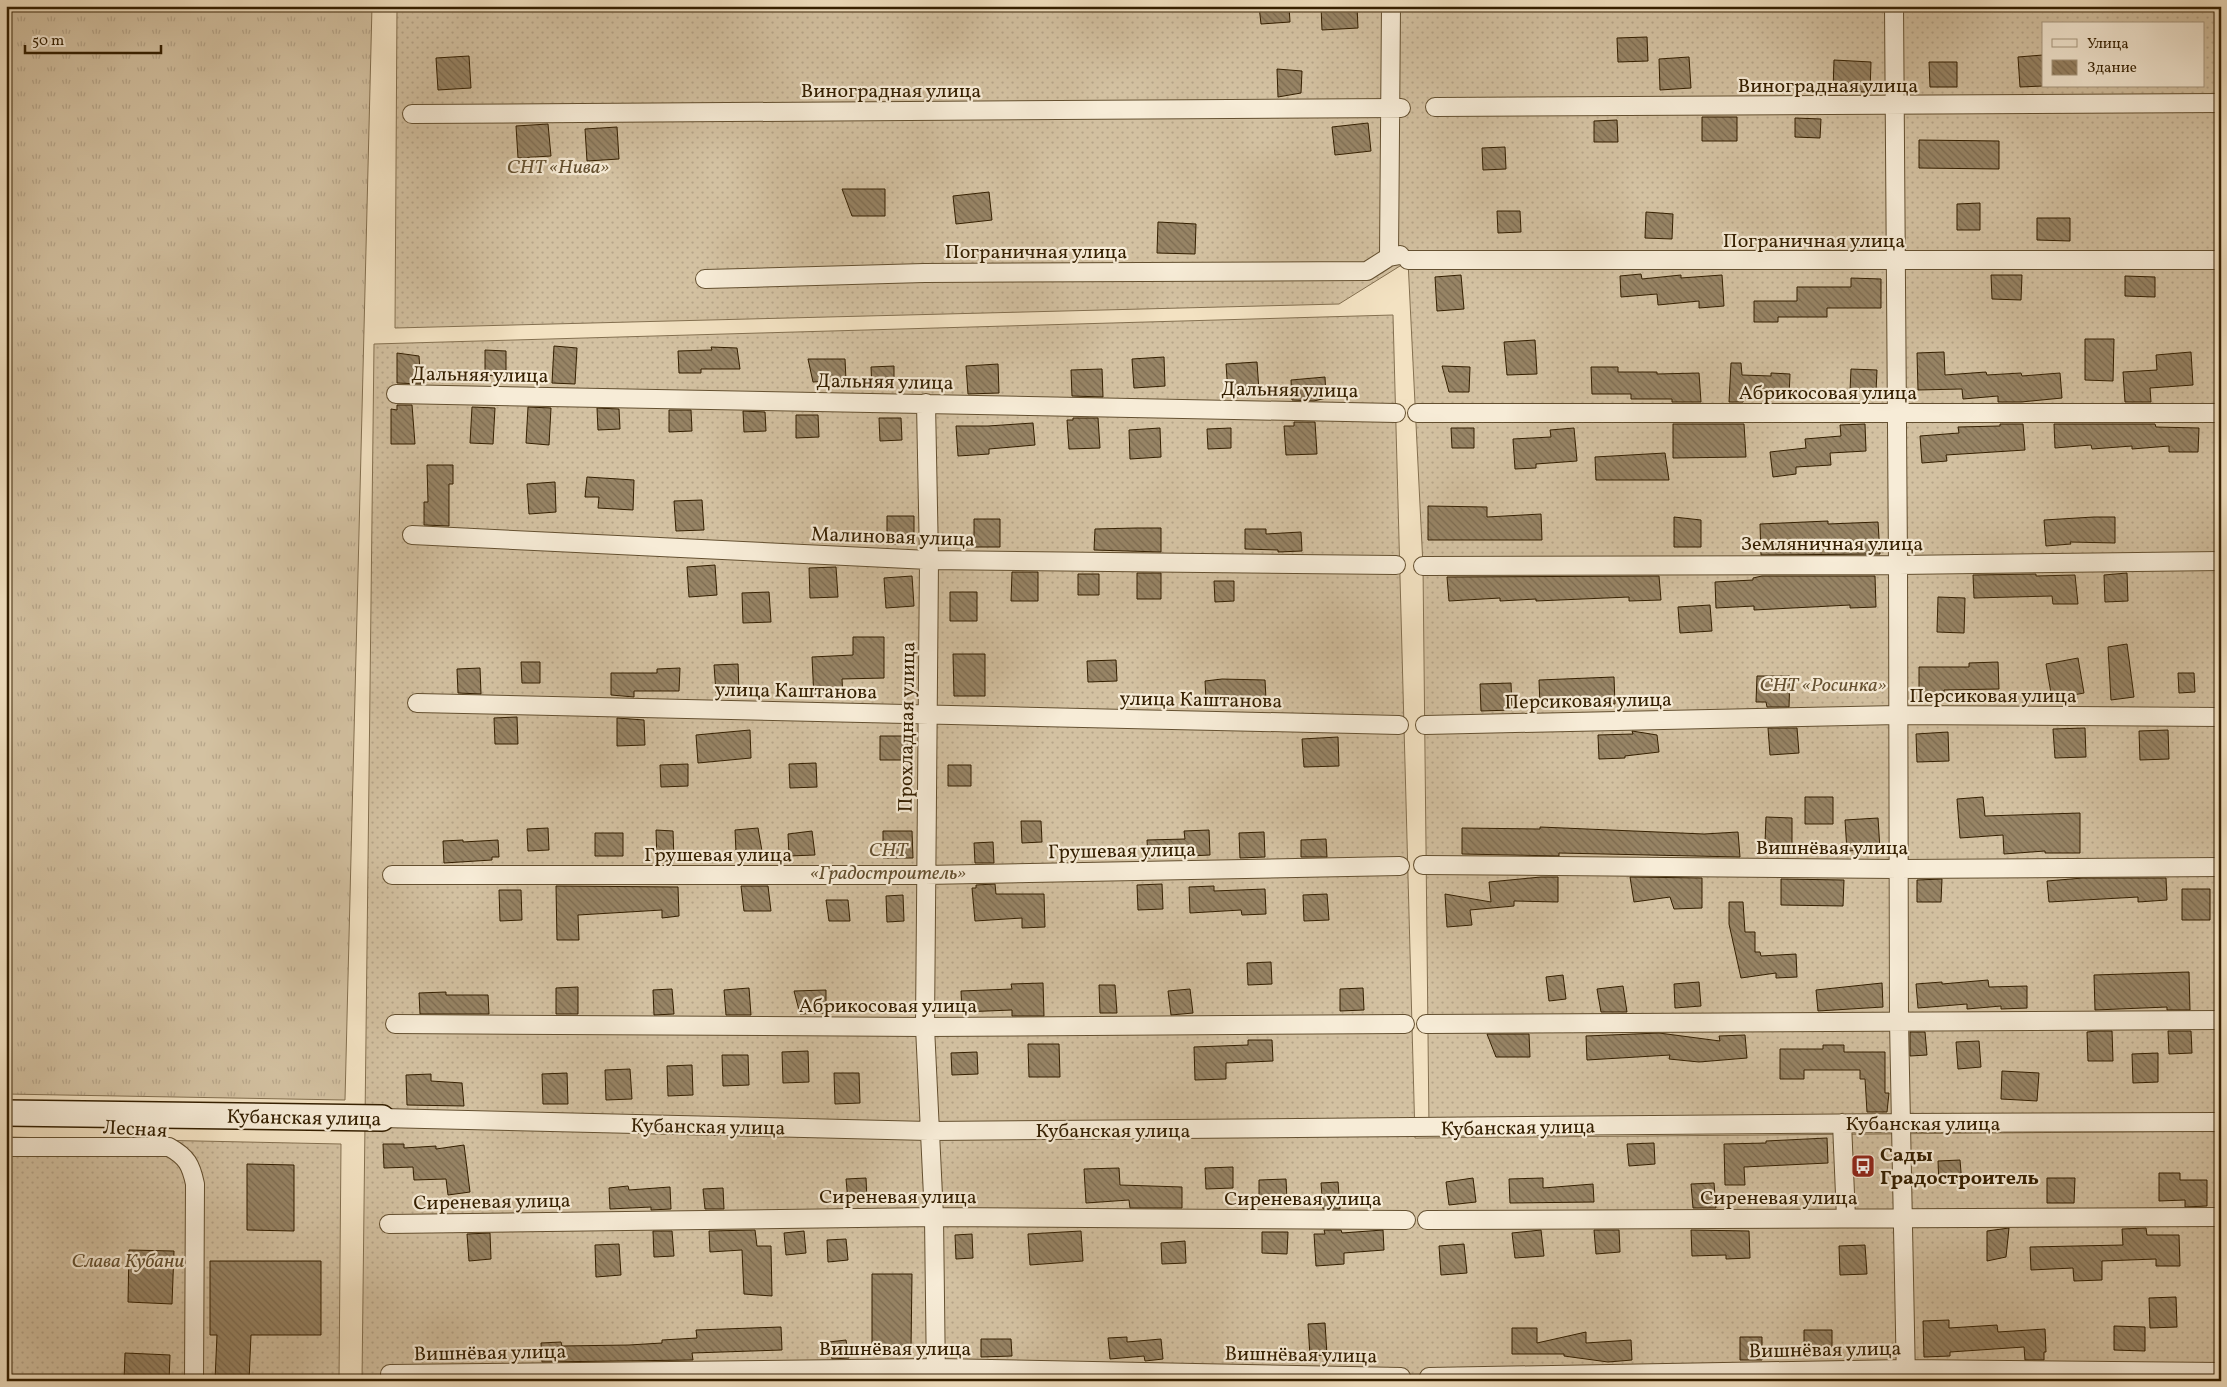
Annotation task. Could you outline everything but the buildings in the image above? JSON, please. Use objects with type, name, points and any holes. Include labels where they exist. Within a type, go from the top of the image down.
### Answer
[{"type":"street","points":[[1391,6],[1396,108],[1399,257]]},
{"type":"street","points":[[1894,6],[1899,1022],[1906,1375]]},
{"type":"street","name":"Виноградная улица","points":[[1435,107],[2221,104]]},
{"type":"street","name":"Виноградная улица","points":[[412,114],[1396,108]]},
{"type":"street","name":"Пограничная улица","points":[[705,279],[934,273],[1367,271],[1399,257],[1894,262],[2221,260]]},
{"type":"street","name":"Дальняя улица","points":[[396,394],[1396,413]]},
{"type":"street","name":"Прохладная улица","points":[[926,403],[929,714],[925,875],[925,1027],[934,1217],[936,1375]]},
{"type":"street","name":"Абрикосовая улица","points":[[1417,413],[2221,413]]},
{"type":"street","name":"Малиновая улица","points":[[412,535],[929,560],[1396,565]]},
{"type":"street","name":"Земляничная улица","points":[[1423,566],[2221,561]]},
{"type":"street","name":"улица Каштанова","points":[[417,703],[1391,725]]},
{"type":"street","name":"Персиковая улица","points":[[1430,724],[1898,715],[2221,717]]},
{"type":"street","name":"Вишнёвая улица","points":[[1423,865],[1898,869],[2221,867]]},
{"type":"street","name":"Грушевая улица","points":[[392,874],[925,875],[1400,866]]},
{"type":"street","points":[[1426,1024],[2221,1020]]},
{"type":"street","name":"Абрикосовая улица","points":[[395,1024],[925,1027],[1405,1024]]},
{"type":"street","name":"Кубанская улица","points":[[6,1113],[382,1118],[929,1131],[1842,1123],[2221,1122]]},
{"type":"street","points":[[1842,1123],[1846,1218]]},
{"type":"street","name":"Лесная","points":[[6,1147],[169,1148],[181,1154],[192,1167],[195,1184],[194,1381]]},
{"type":"street","name":"Сиреневая улица","points":[[389,1224],[934,1217],[1406,1220]]},
{"type":"street","name":"Сиреневая улица","points":[[1427,1220],[2221,1217]]},
{"type":"street","name":"Вишнёвая улица","points":[[1429,1377],[2221,1372]]},
{"type":"street","name":"Вишнёвая улица","points":[[390,1374],[1401,1377]]},
{"type":"green space","points":[[6,6],[372,6],[345,1100],[6,1094]]},
{"type":"green space","points":[[397,6],[2221,6],[2221,1122],[1429,1128],[1423,566],[1408,261],[1339,304],[395,328]]},
{"type":"green space","name":"СНТ «Градостроитель»","points":[[1393,315],[1415,1138],[2221,1131],[2221,1381],[362,1381],[374,344]]},
{"type":"green space","name":"Слава Кубани","points":[[6,1137],[341,1144],[339,1381],[6,1381]]},
{"type":"place","name":"Сады Градостроитель","points":[[1863,1166]]},
{"type":"park label","name":"СНТ «Нива»","points":[[558,166]]},
{"type":"park label","name":"СНТ «Росинка»","points":[[1823,684]]}]
